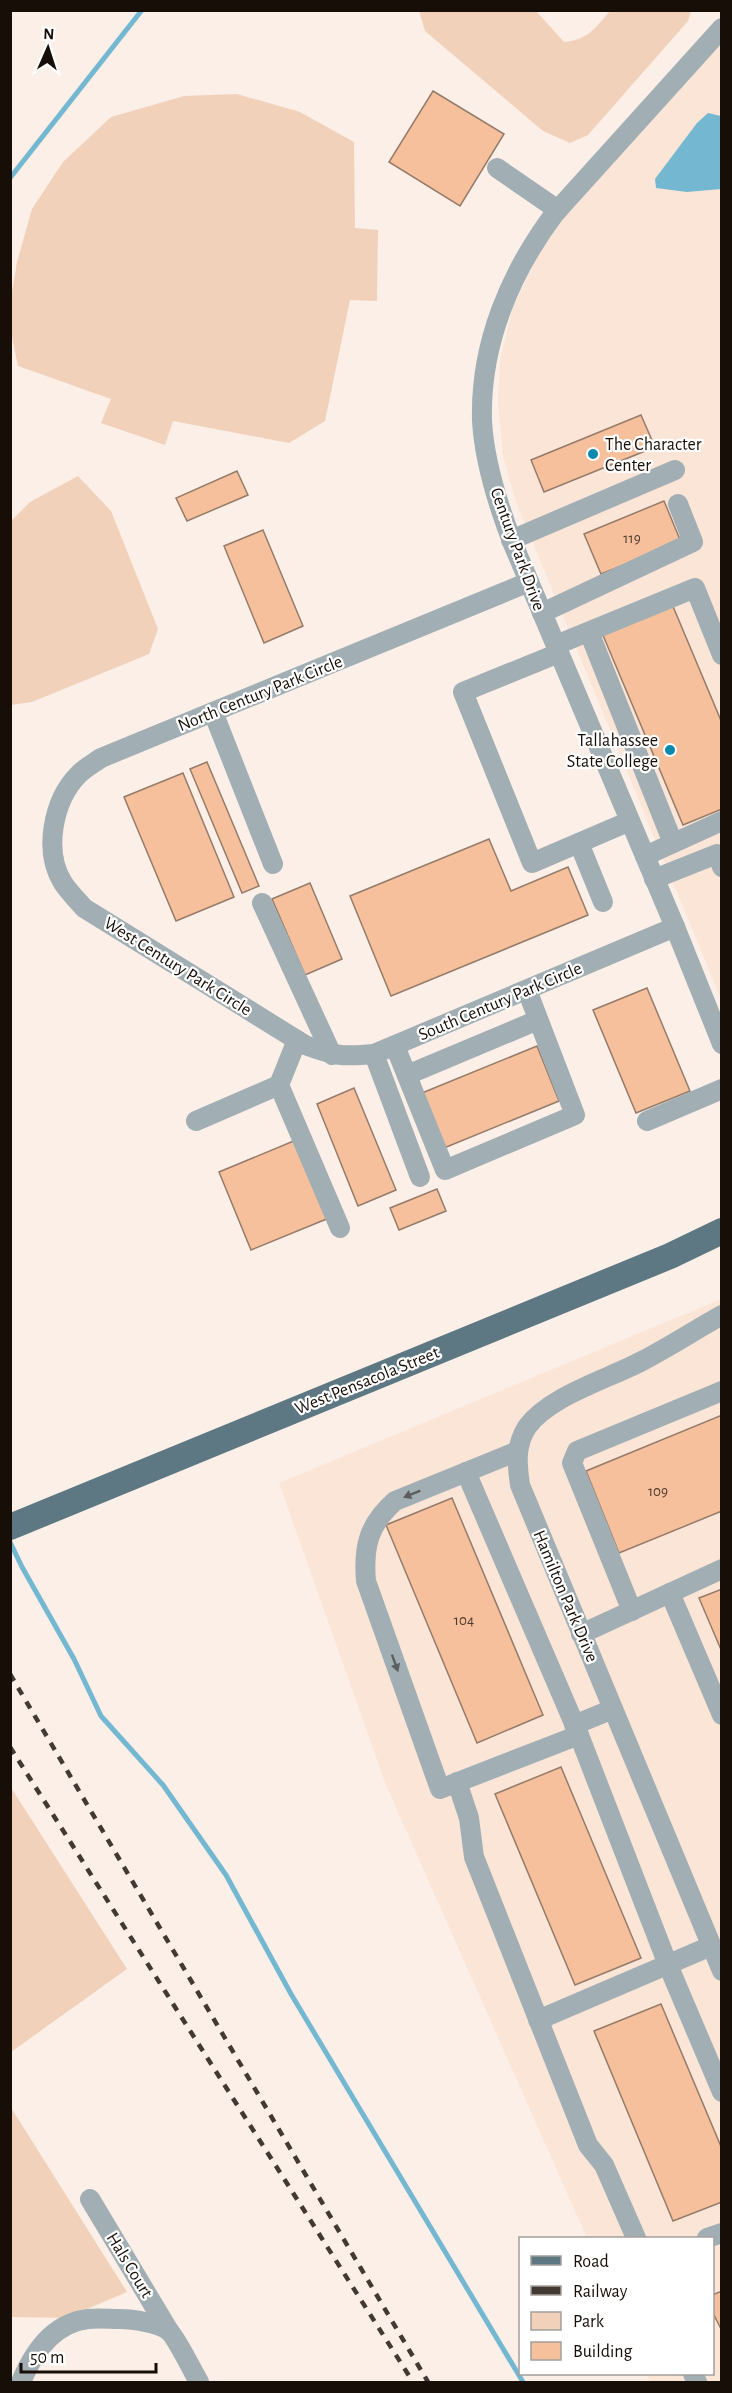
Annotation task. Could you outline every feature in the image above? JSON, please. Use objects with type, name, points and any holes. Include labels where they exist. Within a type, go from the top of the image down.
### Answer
[{"type":"main road","name":"West Pensacola Street","points":[[10,1527],[670,1256],[722,1231]]},
{"type":"street","name":"Century Park Drive","points":[[722,28],[558,210],[532,244],[517,271],[495,326],[487,370],[482,421],[495,492],[511,540],[675,927],[722,1044]]},
{"type":"street","points":[[497,168],[558,210]]},
{"type":"street","points":[[511,540],[675,470]]},
{"type":"street","points":[[542,613],[693,542],[678,504]]},
{"type":"street","name":"North Century Park Circle","points":[[55,860],[54,828],[60,804],[68,788],[80,773],[102,758],[529,582]]},
{"type":"street","points":[[630,821],[532,862],[463,692],[589,632],[695,588],[722,654]]},
{"type":"street","points":[[589,632],[673,843]]},
{"type":"street","points":[[213,712],[273,864]]},
{"type":"street","points":[[645,856],[722,821]]},
{"type":"street","points":[[579,843],[603,902]]},
{"type":"street","points":[[654,879],[717,854],[722,867]]},
{"type":"street","name":"West Century Park Circle","points":[[55,860],[63,883],[84,908],[297,1040],[327,1053]]},
{"type":"street","points":[[262,903],[327,1053]]},
{"type":"street","name":"South Century Park Circle","points":[[327,1053],[345,1057],[374,1054],[675,927]]},
{"type":"street","points":[[395,1046],[445,1170],[574,1115],[527,990]]},
{"type":"street","points":[[407,1075],[538,1020]]},
{"type":"street","points":[[196,1121],[279,1085],[297,1040]]},
{"type":"street","points":[[374,1054],[420,1177]]},
{"type":"street","points":[[279,1085],[340,1228]]},
{"type":"street","points":[[647,1121],[722,1089]]},
{"type":"street","name":"Hamilton Park Drive","points":[[720,1321],[549,1405],[526,1430],[518,1451],[517,1461],[520,1485],[722,1971]]},
{"type":"street","points":[[632,1611],[572,1463],[577,1451],[722,1391]]},
{"type":"street","points":[[518,1451],[395,1501],[379,1515],[367,1542],[364,1560],[366,1581],[449,1785],[469,1818],[474,1857],[588,2145],[604,2165],[636,2237]]},
{"type":"street","points":[[466,1472],[576,1730],[668,1965],[722,2092]]},
{"type":"street","points":[[581,1634],[722,1569]]},
{"type":"street","points":[[670,1593],[722,1715]]},
{"type":"street","points":[[449,1785],[576,1730],[613,1709]]},
{"type":"street","points":[[538,2020],[711,1947]]},
{"type":"street","name":"Hals Court","points":[[90,2199],[199,2382]]},
{"type":"street","points":[[21,2382],[39,2346],[52,2334],[70,2324],[86,2319],[134,2319],[169,2331]]},
{"type":"shaded area","name":"Tallahassee State College","points":[[721,40],[721,999],[516,502],[503,456],[498,403],[500,360],[513,307],[547,237]]},
{"type":"shaded area","points":[[721,1299],[721,2382],[650,2382],[646,2375],[714,2375],[714,2237],[587,2237],[386,1785],[279,1483]]},
{"type":"green space","points":[[419,11],[536,11],[564,42],[585,36],[610,11],[691,11],[688,21],[588,135],[570,143],[543,131],[425,31]]},
{"type":"green space","points":[[237,94],[300,112],[354,142],[355,228],[378,230],[377,301],[350,300],[325,421],[289,443],[173,421],[165,445],[101,423],[111,399],[18,366],[10,327],[11,298],[17,262],[32,209],[63,162],[111,117],[184,96]]},
{"type":"green space","points":[[78,476],[111,511],[158,629],[149,654],[32,702],[11,705],[11,521],[30,502]]},
{"type":"green space","points":[[10,1786],[127,1969],[11,2052],[10,2052]]},
{"type":"green space","points":[[10,2106],[127,2292],[66,2318],[11,2317]]},
{"type":"water","points":[[708,113],[721,116],[721,189],[687,192],[656,188],[655,179],[697,123]]},
{"type":"building","points":[[433,91],[504,134],[460,206],[389,162]]},
{"type":"building","name":"The Character Center","points":[[641,415],[655,447],[544,492],[531,460]]},
{"type":"building","points":[[237,471],[248,495],[187,521],[176,498]]},
{"type":"building","points":[[664,501],[681,542],[601,574],[584,534]]},
{"type":"building","points":[[263,530],[303,626],[264,643],[224,546]]},
{"type":"building","points":[[672,604],[722,723],[722,809],[683,825],[602,633]]},
{"type":"building","points":[[207,762],[259,886],[242,893],[190,769]]},
{"type":"building","points":[[183,773],[234,897],[176,921],[124,797]]},
{"type":"building","points":[[489,839],[511,891],[568,867],[588,915],[391,996],[350,896]]},
{"type":"building","points":[[310,883],[342,959],[305,975],[272,899]]},
{"type":"building","points":[[647,988],[690,1091],[636,1113],[593,1010]]},
{"type":"building","points":[[537,1046],[559,1101],[444,1148],[422,1093]]},
{"type":"building","points":[[354,1088],[396,1190],[358,1206],[317,1104]]},
{"type":"building","points":[[296,1140],[329,1218],[251,1250],[219,1172]]},
{"type":"building","points":[[437,1189],[446,1211],[399,1230],[390,1208]]},
{"type":"building","points":[[722,1415],[722,1511],[619,1553],[586,1471]]},
{"type":"building","points":[[452,1498],[543,1715],[477,1743],[386,1525]]},
{"type":"building","points":[[722,1589],[722,1652],[699,1598]]},
{"type":"building","points":[[561,1767],[641,1958],[575,1985],[495,1794]]},
{"type":"building","points":[[661,2004],[722,2149],[722,2202],[673,2221],[594,2031]]},
{"type":"building","points":[[722,2291],[722,2331],[714,2315],[714,2294]]},
{"type":"waterway","points":[[10,178],[142,10]]},
{"type":"waterway","points":[[10,1542],[74,1659],[101,1716],[163,1785],[226,1875],[291,1994],[523,2382]]},
{"type":"railway","points":[[10,1674],[428,2382]]},
{"type":"railway","points":[[10,1747],[413,2382]]},
{"type":"place","name":"The Character Center","points":[[593,454]]},
{"type":"place","name":"Tallahassee State College","points":[[670,750]]}]
